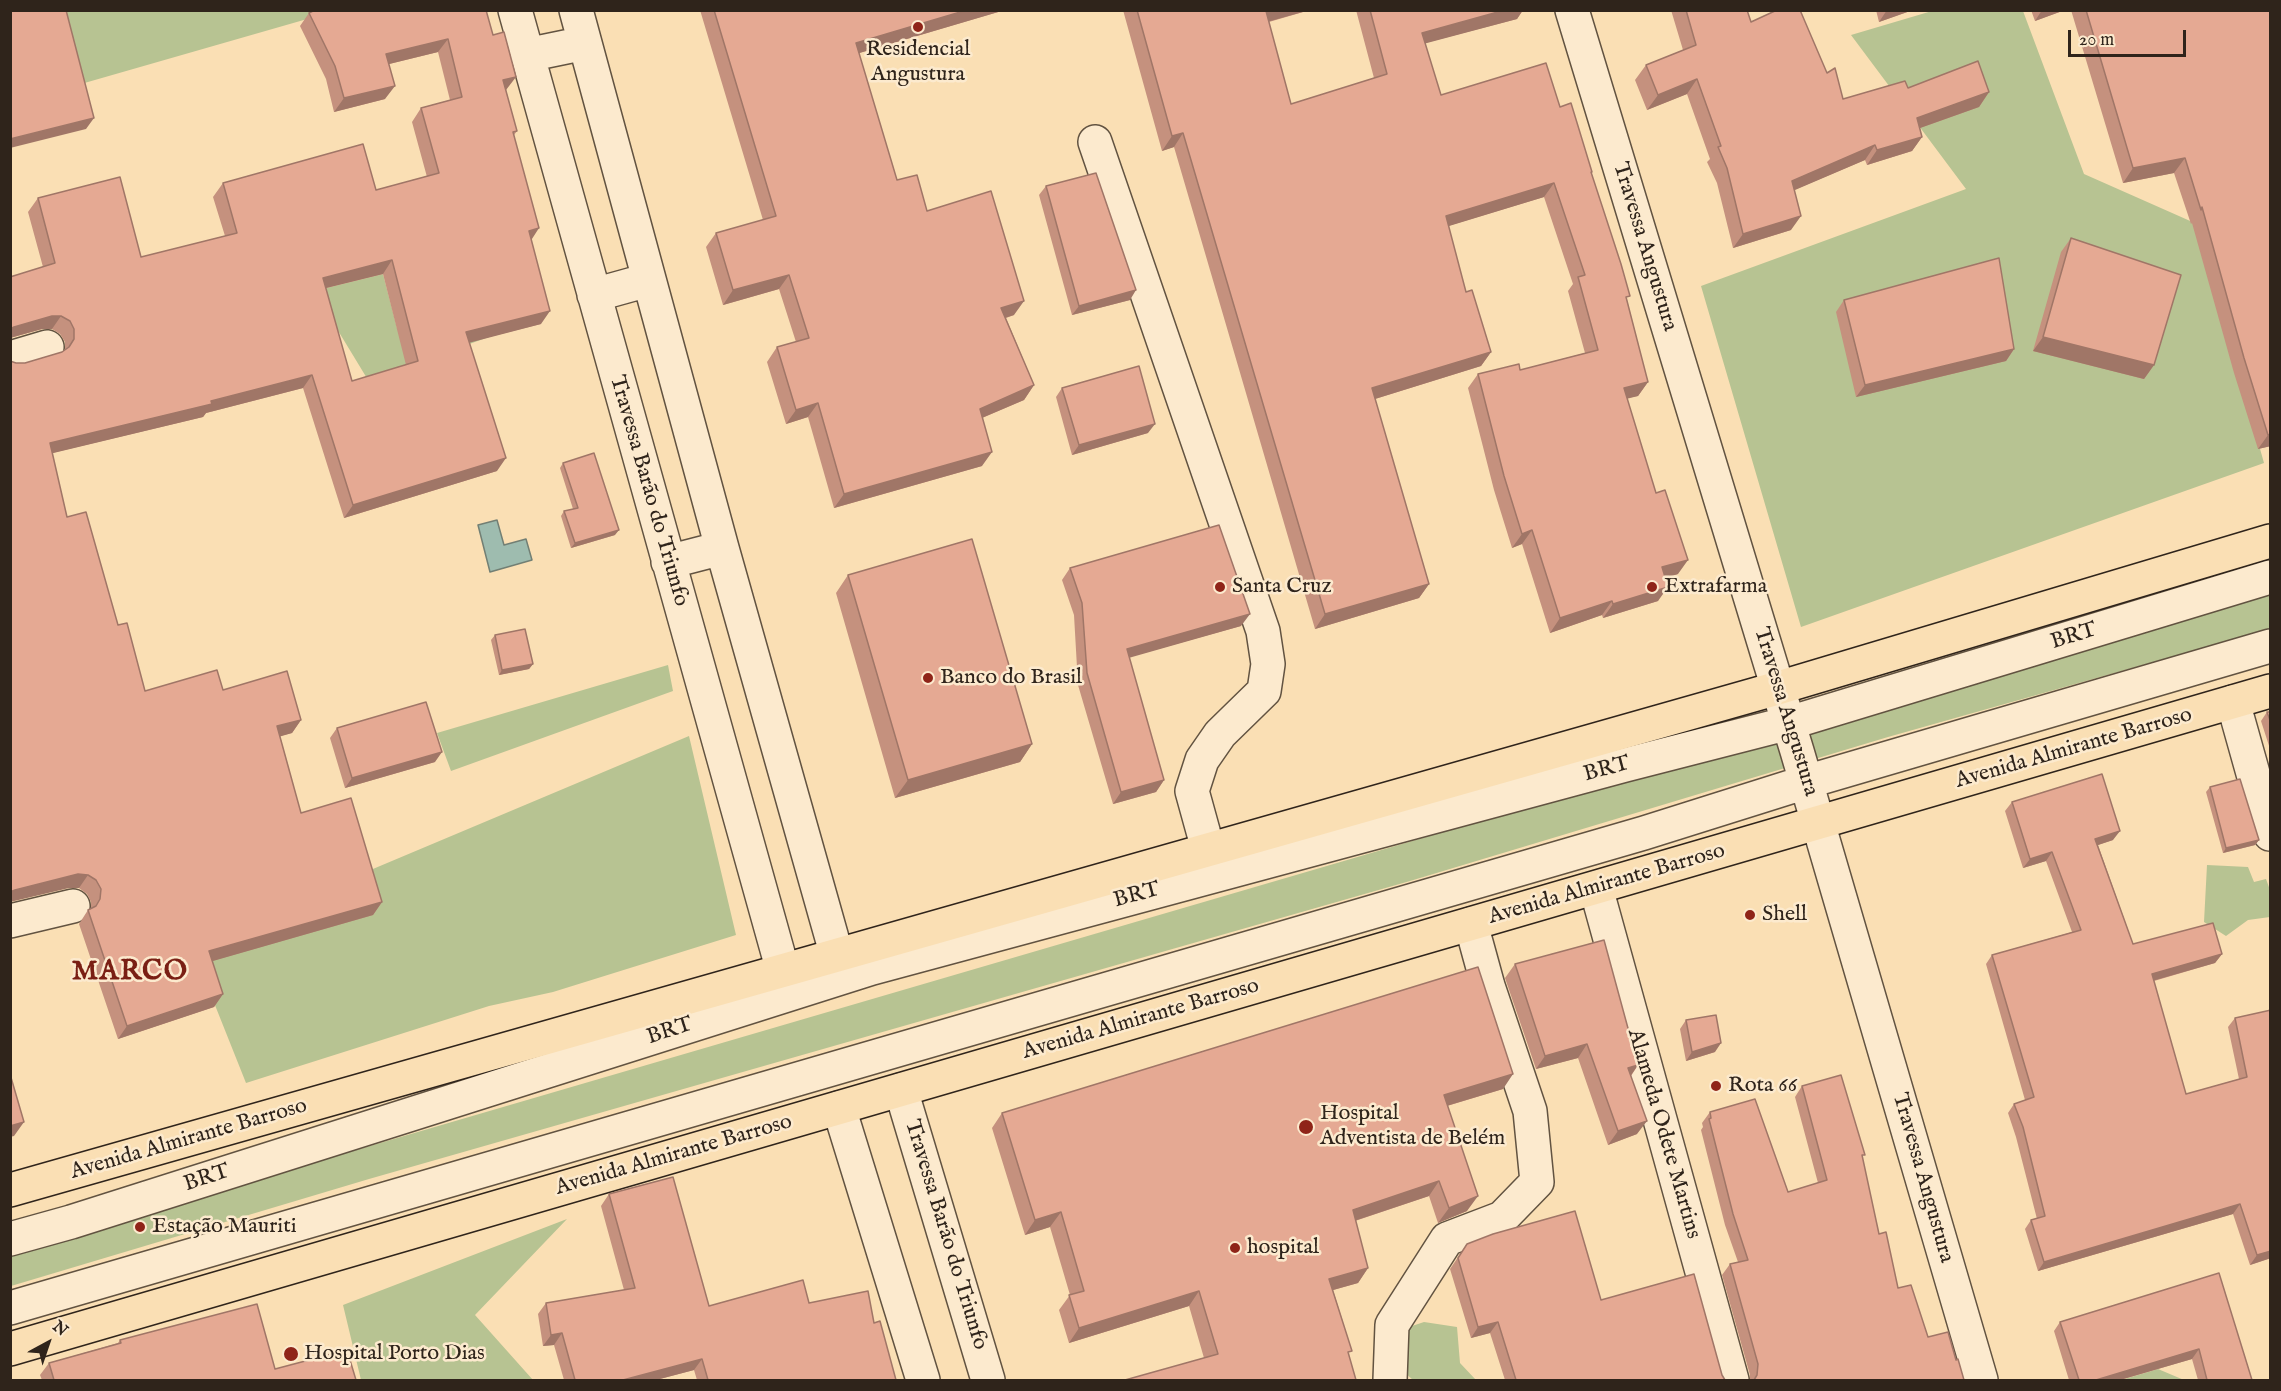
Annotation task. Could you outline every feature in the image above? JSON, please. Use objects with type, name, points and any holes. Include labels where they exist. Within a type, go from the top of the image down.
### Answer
[{"type":"highway","name":"Avenida Almirante Barroso","points":[[10,1190],[1779,688],[2271,541]]},
{"type":"highway","name":"Avenida Almirante Barroso","points":[[10,1348],[2271,691]]},
{"type":"street","name":"Travessa Barão do Triunfo","points":[[515,10],[783,971]]},
{"type":"street","points":[[576,10],[648,280],[837,956]]},
{"type":"street","name":"Travessa Angustura","points":[[1572,10],[1779,688],[1981,1380]]},
{"type":"street","points":[[527,54],[585,43]]},
{"type":"street","points":[[1095,142],[1263,631],[1267,653],[1268,664],[1264,691],[1220,734],[1202,760],[1192,790],[1208,849]]},
{"type":"street","points":[[594,295],[648,280]]},
{"type":"street","points":[[10,358],[47,347]]},
{"type":"street","points":[[668,562],[722,548]]},
{"type":"street","name":"BRT","points":[[10,1239],[71,1222],[872,968],[1789,723],[2271,577]]},
{"type":"street","points":[[10,1308],[90,1287],[1621,840],[1806,782],[2271,645]]},
{"type":"street","points":[[2233,702],[2271,834]]},
{"type":"street","name":"Alameda Odete Martins","points":[[1596,888],[1732,1380]]},
{"type":"street","points":[[10,921],[73,906]]},
{"type":"street","points":[[1390,1380],[1392,1325],[1447,1239],[1502,1218],[1537,1182],[1530,1111],[1488,986],[1472,924]]},
{"type":"street","name":"Travessa Barão do Triunfo","points":[[901,1090],[988,1380]]},
{"type":"street","points":[[839,1108],[923,1380]]},
{"type":"green space","points":[[53,10],[335,11],[74,86]]},
{"type":"green space","points":[[1932,11],[2023,11],[2084,174],[2197,224],[2264,463],[1801,627],[1701,286],[1966,189],[1851,35]]},
{"type":"green space","points":[[383,274],[397,328],[482,306],[489,337],[368,380],[314,291]]},
{"type":"green space","points":[[2270,590],[2270,629],[1888,737],[1410,881],[369,1179],[11,1286],[11,1251]]},
{"type":"green space","points":[[668,665],[673,691],[451,771],[437,733]]},
{"type":"green space","points":[[689,736],[736,935],[553,992],[489,1006],[246,1083],[199,965],[361,874]]},
{"type":"green space","points":[[2207,865],[2248,867],[2254,882],[2266,879],[2270,890],[2270,917],[2248,920],[2226,936],[2204,922]]},
{"type":"green space","points":[[567,1219],[475,1315],[533,1380],[361,1380],[343,1305]]},
{"type":"green space","points":[[1424,1322],[1457,1327],[1460,1363],[1476,1380],[1413,1380],[1404,1372],[1403,1329]]},
{"type":"green space","points":[[2158,1369],[2184,1380],[2121,1380]]},
{"type":"shaded area","points":[[497,520],[504,545],[526,539],[532,560],[490,572],[478,525]]},
{"type":"building","points":[[10,10],[66,10],[94,118],[10,139]]},
{"type":"building","points":[[315,10],[486,10],[493,35],[504,32],[516,77],[503,80],[517,131],[513,132],[539,228],[529,231],[550,311],[466,332],[506,458],[353,505],[312,375],[211,401],[212,404],[50,443],[67,517],[86,512],[118,625],[127,623],[145,691],[217,670],[223,690],[287,671],[301,720],[277,726],[301,813],[351,798],[382,902],[209,951],[223,994],[127,1026],[88,910],[96,906],[100,899],[101,889],[96,880],[88,875],[78,874],[10,892],[10,361],[25,363],[62,352],[74,339],[74,329],[70,321],[61,316],[52,316],[10,329],[10,277],[55,263],[38,198],[120,177],[141,257],[237,233],[223,183],[363,144],[376,190],[439,173],[421,108],[462,97],[448,39],[386,54],[395,86],[344,98],[335,66],[309,13]],"holes":[[[392,260],[418,361],[352,381],[323,278]]]},
{"type":"building","points":[[714,10],[967,10],[856,43],[897,180],[917,175],[927,211],[991,191],[1024,301],[1001,308],[1034,385],[980,409],[992,452],[844,494],[818,403],[796,410],[777,347],[809,338],[789,275],[733,290],[716,233],[776,216]]},
{"type":"building","points":[[1137,10],[1268,10],[1266,11],[1291,104],[1387,74],[1370,10],[1505,10],[1422,33],[1441,95],[1546,63],[1560,107],[1571,103],[1630,296],[1626,297],[1648,382],[1624,388],[1656,493],[1665,490],[1688,560],[1662,567],[1668,587],[1613,604],[1612,601],[1560,618],[1532,530],[1522,534],[1504,476],[1478,374],[1519,364],[1520,370],[1598,350],[1578,277],[1585,275],[1554,183],[1446,216],[1466,292],[1472,290],[1491,352],[1372,388],[1429,584],[1325,614],[1183,133],[1172,136]]},
{"type":"building","points":[[1686,10],[1747,10],[1751,22],[1777,10],[1800,10],[1827,73],[1835,68],[1843,99],[1905,81],[1908,88],[1978,61],[1989,92],[1917,118],[1922,137],[1877,150],[1875,145],[1792,181],[1801,216],[1743,234],[1727,168],[1718,147],[1721,146],[1697,79],[1658,95],[1646,65],[1696,45]]},
{"type":"building","points":[[2086,10],[2271,10],[2271,434],[2268,435],[2244,358],[2202,207],[2201,210],[2185,158],[2133,168]]},
{"type":"building","points":[[1096,173],[1136,290],[1079,306],[1046,186]]},
{"type":"building","points":[[2071,238],[2181,275],[2154,365],[2043,337]]},
{"type":"building","points":[[1999,258],[2014,349],[1865,385],[1844,300]]},
{"type":"building","points":[[1139,366],[1155,424],[1079,445],[1062,388]]},
{"type":"building","points":[[594,453],[619,530],[575,543],[564,511],[578,508],[563,463]]},
{"type":"building","points":[[1219,525],[1250,614],[1127,649],[1164,780],[1121,792],[1087,673],[1082,603],[1070,568]]},
{"type":"building","name":"Banco do Brasil","points":[[972,539],[1032,744],[908,780],[848,575]]},
{"type":"building","points":[[525,629],[533,664],[502,670],[495,635]]},
{"type":"building","points":[[426,702],[442,752],[352,778],[337,728]]},
{"type":"building","points":[[2102,774],[2120,831],[2095,839],[2133,944],[2213,923],[2222,954],[2152,974],[2186,1094],[2247,1077],[2235,1018],[2271,1010],[2271,1251],[2257,1255],[2240,1204],[2044,1262],[2031,1220],[2045,1216],[2023,1127],[2014,1104],[2034,1097],[1992,955],[2081,930],[2052,852],[2030,859],[2012,802]]},
{"type":"building","points":[[2240,779],[2259,840],[2226,848],[2210,787]]},
{"type":"building","points":[[1604,940],[1638,1065],[1628,1068],[1647,1121],[1618,1131],[1587,1044],[1545,1056],[1515,964]]},
{"type":"building","points":[[1478,967],[1513,1074],[1444,1095],[1478,1196],[1449,1208],[1439,1181],[1353,1210],[1368,1268],[1329,1279],[1352,1351],[1348,1352],[1356,1380],[1125,1380],[1218,1354],[1199,1291],[1079,1328],[1069,1295],[1084,1291],[1061,1212],[1035,1220],[1002,1113]]},
{"type":"building","points":[[1716,1015],[1721,1043],[1692,1052],[1686,1020]]},
{"type":"building","points":[[10,1074],[24,1122],[10,1126]]},
{"type":"building","points":[[1841,1075],[1865,1155],[1862,1155],[1879,1234],[1886,1232],[1898,1288],[1911,1285],[1928,1337],[1948,1332],[1964,1380],[1754,1380],[1758,1364],[1730,1264],[1748,1260],[1733,1214],[1709,1119],[1711,1118],[1710,1112],[1755,1099],[1788,1192],[1827,1180],[1802,1086]]},
{"type":"building","points":[[673,1177],[709,1306],[803,1280],[809,1303],[868,1291],[874,1323],[880,1321],[896,1380],[708,1380],[702,1359],[623,1380],[575,1380],[562,1333],[551,1335],[546,1303],[635,1288],[609,1194]]},
{"type":"building","points":[[1575,1211],[1601,1300],[1694,1274],[1725,1380],[1516,1380],[1498,1322],[1478,1327],[1458,1258],[1467,1244],[1493,1234]]},
{"type":"building","points":[[2219,1273],[2252,1380],[2207,1380],[2199,1349],[2096,1380],[2079,1380],[2060,1322]]},
{"type":"building","points":[[257,1304],[275,1369],[347,1350],[356,1380],[54,1380],[49,1363],[121,1343],[120,1340]]},
{"type":"place","name":"Residencial Angustura","points":[[918,27]]},
{"type":"place","name":"Santa Cruz","points":[[1220,587]]},
{"type":"place","name":"Extrafarma","points":[[1652,587]]},
{"type":"place","name":"Banco do Brasil","points":[[928,678]]},
{"type":"place","name":"Shell","points":[[1750,915]]},
{"type":"place","name":"Rota 66","points":[[1716,1086]]},
{"type":"place","name":"Hospital Adventista de Belém","points":[[1306,1127]]},
{"type":"place","name":"Estação Mauriti","points":[[140,1227]]},
{"type":"place","name":"hospital","points":[[1235,1248]]},
{"type":"place","name":"Hospital Porto Dias","points":[[291,1354]]},
{"type":"district","name":"MARCO","points":[[130,973]]}]
